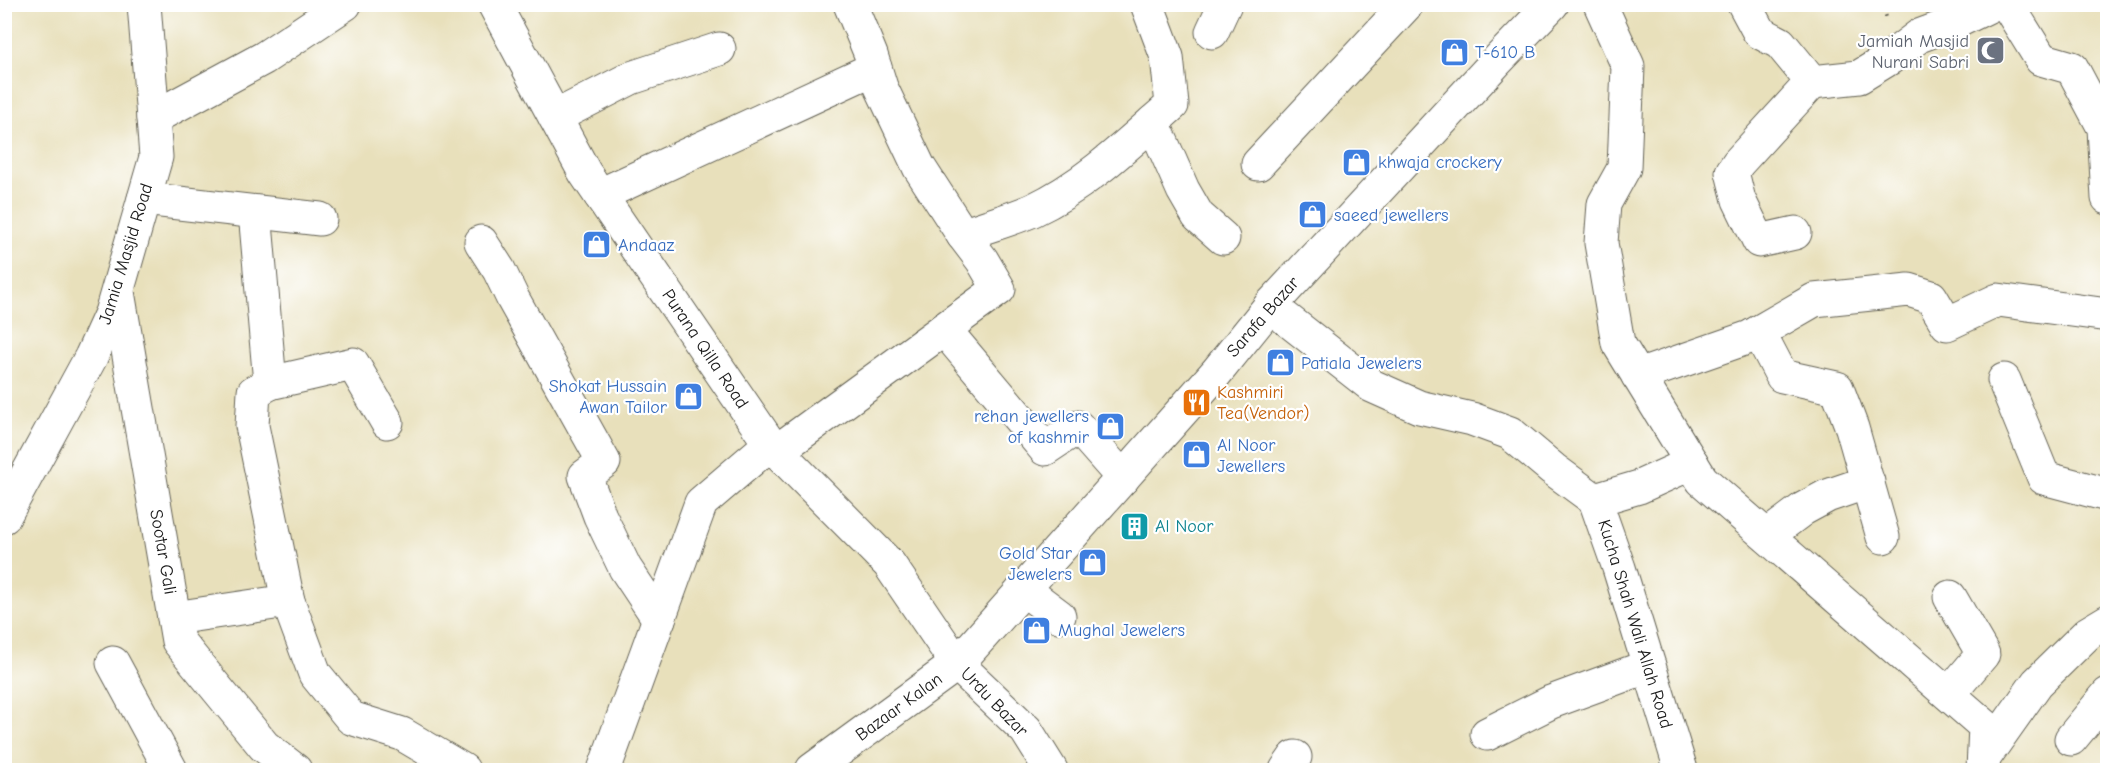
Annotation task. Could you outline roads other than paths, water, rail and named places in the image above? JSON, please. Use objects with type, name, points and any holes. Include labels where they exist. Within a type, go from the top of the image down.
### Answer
[{"type":"street","name":"Jamia Masjid Road","points":[[4,517],[91,357],[111,314],[156,157],[144,4]]},
{"type":"street","points":[[153,118],[264,58],[345,4]]},
{"type":"street","name":"Purana Qilla Road","points":[[494,4],[585,172],[773,448],[889,564],[957,664]]},
{"type":"street","points":[[963,235],[1033,209],[1061,193],[1102,167],[1172,105],[1167,57],[1147,4]]},
{"type":"street","name":"Sarafa Bazar","points":[[957,664],[1216,373],[1270,306],[1552,4]]},
{"type":"street","points":[[1600,4],[1628,66],[1624,168],[1604,204],[1601,243],[1618,343],[1702,480],[1986,726],[1984,764]]},
{"type":"street","points":[[1744,4],[1759,32],[1780,44],[1812,82]]},
{"type":"street","points":[[1795,233],[1759,241],[1739,200],[1732,172],[1738,163],[1812,82],[1859,77],[1890,58],[1919,36],[1954,23],[1993,4]]},
{"type":"street","points":[[2007,4],[2041,59],[2072,68],[2082,85],[2104,128],[2108,198]]},
{"type":"street","points":[[1258,164],[1402,6]]},
{"type":"street","points":[[604,771],[700,503],[773,448],[999,289],[919,167],[881,87],[858,8]]},
{"type":"street","points":[[555,117],[631,78],[719,49]]},
{"type":"street","points":[[600,195],[875,68]]},
{"type":"street","points":[[1153,122],[1183,190],[1198,216],[1223,238]]},
{"type":"street","points":[[144,200],[320,219]]},
{"type":"street","points":[[255,212],[270,383]]},
{"type":"street","points":[[481,242],[499,270],[604,462],[585,476],[600,516],[624,568],[659,619]]},
{"type":"street","name":"Sootar Gali","points":[[118,290],[178,641],[264,746],[295,771]]},
{"type":"street","points":[[1638,376],[1750,337],[1814,300],[1909,290],[1931,297],[1947,324],[1998,300],[2108,315]]},
{"type":"street","name":"Kucha Shah Wali Allah Road","points":[[1270,306],[1372,386],[1419,407],[1472,419],[1510,433],[1595,500],[1681,771]]},
{"type":"street","points":[[944,329],[1045,449],[1078,427],[1122,478]]},
{"type":"street","points":[[1759,332],[1782,376],[1837,388],[1852,428],[1884,537]]},
{"type":"street","points":[[387,422],[353,364],[270,383],[254,392],[252,426],[288,601],[315,674],[351,718],[402,734],[463,771]]},
{"type":"street","points":[[2004,380],[2044,477],[2108,495]]},
{"type":"street","points":[[1595,500],[1640,486],[1692,463]]},
{"type":"street","points":[[1767,536],[1803,509],[1827,496],[1868,482]]},
{"type":"street","points":[[1023,589],[1059,616]]},
{"type":"street","points":[[1949,694],[1983,654],[1950,597]]},
{"type":"street","points":[[174,618],[288,601]]},
{"type":"street","points":[[1984,764],[2037,683],[2088,633],[2107,622]]},
{"type":"street","points":[[113,663],[171,771]]},
{"type":"street","name":"Bazaar Kalan","points":[[812,771],[852,756],[957,664]]},
{"type":"street","name":"Urdu Bazar","points":[[957,664],[1026,730],[1044,768]]},
{"type":"street","points":[[1487,734],[1551,702],[1649,666]]},
{"type":"street","points":[[2071,739],[2108,694]]},
{"type":"place","name":"Jamiah Masjid Nurani Sabri","points":[[1990,51]]},
{"type":"place","name":"T-610 B","points":[[1454,52]]},
{"type":"place","name":"khwaja crockery","points":[[1357,162]]},
{"type":"place","name":"saeed jewellers","points":[[1313,215]]},
{"type":"place","name":"Andaaz","points":[[597,245]]},
{"type":"place","name":"Patiala Jewelers","points":[[1280,363]]},
{"type":"place","name":"Shokat Hussain Awan Tailor","points":[[688,396]]},
{"type":"place","name":"Kashmiri Tea(Vendor)","points":[[1196,402]]},
{"type":"place","name":"rehan jewellers of kashmir","points":[[1110,426]]},
{"type":"place","name":"Al Noor Jewellers","points":[[1196,455]]},
{"type":"place","name":"Al Noor","points":[[1134,526]]},
{"type":"place","name":"Gold Star Jewelers","points":[[1093,563]]},
{"type":"place","name":"Mughal Jewelers","points":[[1037,630]]}]
